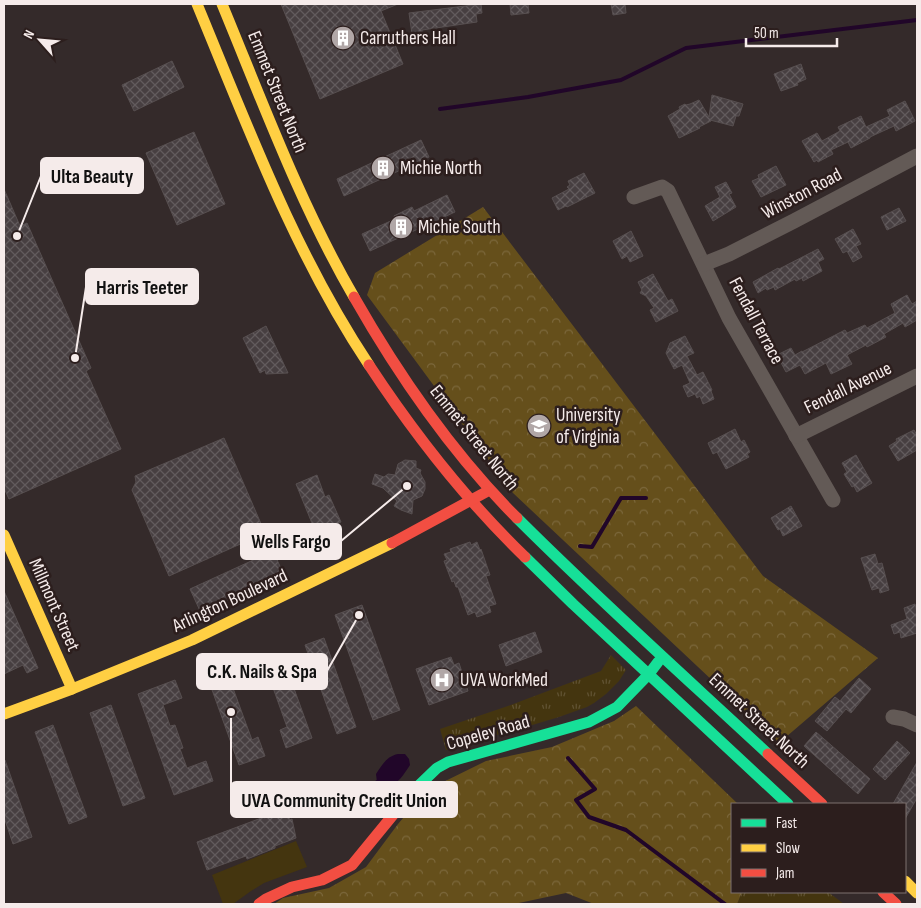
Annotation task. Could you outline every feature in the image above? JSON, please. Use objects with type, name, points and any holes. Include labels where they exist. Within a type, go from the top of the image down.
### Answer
[{"type":"main road","name":"Emmet Street North","points":[[197,4],[271,181],[300,244],[328,299],[399,410],[469,501],[498,531],[787,803]]},
{"type":"main road","name":"Emmet Street North","points":[[222,4],[299,190],[340,273],[414,392],[455,448],[490,489],[534,535],[630,627],[821,803]]},
{"type":"main road","name":"Arlington Boulevard","points":[[4,714],[72,689],[192,640],[403,538],[490,489]]},
{"type":"main road","name":"Millmont Street","points":[[4,535],[72,689]]},
{"type":"main road","name":"Copeley Road","points":[[259,904],[292,887],[322,880],[352,865],[414,790],[437,768],[448,762],[589,722],[616,708],[649,674],[663,656]]},
{"type":"main road","points":[[906,882],[917,893]]},
{"type":"main road","points":[[884,893],[896,904]]},
{"type":"street","name":"Winston Road","points":[[704,264],[729,254],[917,156]]},
{"type":"street","name":"Fendall Terrace","points":[[634,197],[662,187],[668,191],[729,318],[833,500]]},
{"type":"street","name":"Fendall Avenue","points":[[796,436],[917,376]]},
{"type":"street","points":[[893,717],[904,719],[917,725]]},
{"type":"green space","points":[[483,207],[763,576],[878,658],[779,743],[513,493],[367,295],[375,273]]},
{"type":"green space","points":[[611,655],[626,670],[619,681],[594,703],[559,717],[446,750],[440,729],[601,671]]},
{"type":"green space","points":[[636,706],[737,803],[731,803],[731,893],[742,893],[737,904],[594,904],[566,893],[514,904],[274,904],[283,898],[329,888],[366,867],[398,824],[427,790],[486,761],[552,747],[614,721]]},
{"type":"green space","points":[[296,841],[307,867],[264,883],[233,904],[223,904],[212,875]]},
{"type":"green space","points":[[742,893],[829,893],[844,904],[737,904]]},
{"type":"shaded area","points":[[398,754],[405,754],[409,759],[410,765],[395,784],[381,787],[377,782],[376,774],[388,759]]},
{"type":"building","name":"Carruthers Hall","points":[[281,4],[398,4],[381,11],[403,64],[320,99]]},
{"type":"building","points":[[481,4],[482,13],[476,14],[477,22],[422,30],[422,33],[412,34],[409,13]]},
{"type":"building","points":[[510,4],[528,4],[529,13],[511,15]]},
{"type":"building","points":[[611,4],[625,4],[626,13],[613,15]]},
{"type":"building","points":[[172,61],[184,87],[134,111],[122,85]]},
{"type":"building","points":[[801,64],[806,79],[797,83],[798,85],[781,91],[774,74]]},
{"type":"building","points":[[712,95],[743,104],[733,126],[710,120],[700,128],[679,138],[668,116],[680,109],[679,107],[699,100],[709,117]]},
{"type":"building","points":[[905,101],[915,121],[896,131],[894,126],[851,148],[848,142],[831,150],[833,154],[818,162],[817,160],[814,162],[802,141],[817,133],[822,141],[840,131],[838,127],[861,116],[866,127],[890,116],[887,110]]},
{"type":"building","points":[[194,132],[225,204],[177,225],[146,153]]},
{"type":"building","name":"Michie North","points":[[421,140],[429,157],[344,196],[337,179]]},
{"type":"building","points":[[776,166],[786,185],[761,197],[752,181],[759,178],[758,175]]},
{"type":"building","points":[[584,173],[595,193],[558,210],[552,198],[569,189],[567,187],[570,185],[568,181]]},
{"type":"building","points":[[726,182],[732,193],[729,194],[736,207],[713,221],[705,206],[720,197],[715,187]]},
{"type":"building","points":[[4,189],[20,226],[27,223],[91,368],[86,371],[121,449],[9,499],[4,488]]},
{"type":"building","name":"Michie South","points":[[447,195],[455,212],[370,251],[362,234],[395,219],[394,216],[412,207],[414,211]]},
{"type":"building","points":[[899,208],[906,221],[887,230],[881,217]]},
{"type":"building","points":[[853,229],[861,244],[856,246],[862,257],[853,262],[847,251],[843,253],[835,239]]},
{"type":"building","points":[[631,231],[643,256],[630,262],[627,256],[622,259],[613,241]]},
{"type":"building","points":[[818,249],[824,259],[818,262],[822,271],[803,281],[802,278],[796,281],[795,279],[775,290],[774,287],[767,290],[766,288],[758,293],[753,282]]},
{"type":"building","points":[[653,274],[668,301],[672,299],[678,311],[656,322],[650,310],[654,308],[646,296],[640,293],[642,290],[638,282]]},
{"type":"building","points":[[907,295],[912,304],[917,301],[917,320],[905,327],[903,323],[884,334],[886,337],[847,355],[852,364],[831,374],[826,363],[805,374],[800,365],[786,372],[779,359],[781,358],[779,354],[791,348],[795,355],[845,330],[847,333],[865,325],[867,328],[895,313],[891,304]]},
{"type":"building","points":[[266,326],[288,373],[266,374],[265,370],[260,373],[243,338]]},
{"type":"building","points":[[685,336],[694,353],[687,356],[697,375],[703,372],[712,390],[714,399],[703,404],[700,396],[697,398],[695,394],[688,397],[683,386],[690,383],[682,365],[674,369],[666,353],[670,343]]},
{"type":"building","points":[[735,429],[741,442],[744,440],[750,452],[747,454],[749,457],[726,469],[717,452],[713,454],[708,443]]},
{"type":"building","points":[[914,430],[917,435],[917,450],[898,461],[889,446],[897,441],[896,439]]},
{"type":"building","points":[[224,438],[265,533],[169,576],[132,490],[136,482],[135,476]]},
{"type":"building","points":[[856,455],[872,483],[857,492],[844,474],[847,472],[842,463]]},
{"type":"building","points":[[405,460],[416,461],[416,468],[421,470],[420,473],[425,482],[422,496],[413,500],[412,514],[394,506],[397,501],[383,488],[372,484],[375,474],[384,477],[388,474],[395,475],[398,464]]},
{"type":"building","points":[[317,475],[325,497],[329,495],[341,522],[316,533],[296,484]]},
{"type":"building","points":[[791,506],[802,526],[783,536],[771,518]]},
{"type":"building","points":[[470,542],[471,545],[477,542],[481,549],[490,575],[486,576],[496,604],[489,606],[491,612],[477,617],[475,612],[468,615],[458,587],[456,587],[454,581],[452,582],[444,561],[447,560],[444,554],[451,552],[450,549]]},
{"type":"building","points":[[273,551],[284,575],[201,613],[190,589]]},
{"type":"building","points":[[875,554],[878,564],[882,563],[889,590],[880,593],[879,588],[872,590],[861,558]]},
{"type":"building","points":[[4,591],[38,668],[27,673],[23,665],[4,674]]},
{"type":"building","points":[[915,604],[917,633],[901,638],[900,632],[894,634],[891,625],[907,619],[904,608]]},
{"type":"building","points":[[362,605],[400,710],[373,720],[335,615]]},
{"type":"building","points":[[535,632],[542,652],[506,666],[499,645]]},
{"type":"building","points":[[324,638],[356,727],[337,734],[305,645]]},
{"type":"building","name":"UVA WorkMed","points":[[451,657],[454,665],[459,663],[468,691],[429,705],[416,669]]},
{"type":"building","points":[[284,661],[312,738],[286,748],[280,730],[287,727],[266,668]]},
{"type":"building","points":[[859,678],[871,689],[851,713],[846,709],[827,731],[815,721],[835,697],[840,701]]},
{"type":"building","points":[[175,680],[182,698],[163,705],[170,726],[175,725],[183,748],[180,749],[187,768],[206,761],[213,781],[174,795],[138,694]]},
{"type":"building","points":[[230,680],[252,740],[258,737],[265,756],[239,765],[211,687]]},
{"type":"building","points":[[111,705],[145,798],[123,806],[90,713]]},
{"type":"building","points":[[53,725],[87,817],[69,824],[35,732]]},
{"type":"building","points":[[816,732],[870,779],[858,794],[804,746]]},
{"type":"building","points":[[897,741],[910,753],[885,780],[873,769]]},
{"type":"building","points":[[4,760],[32,837],[13,844],[4,817]]},
{"type":"building","points":[[917,762],[917,798],[906,817],[906,803],[894,803]]},
{"type":"building","points":[[286,811],[290,820],[292,819],[296,838],[247,859],[246,856],[207,870],[197,842],[264,817]]},
{"type":"waterway","points":[[440,109],[528,97],[621,80],[686,48],[917,20]]},
{"type":"waterway","points":[[580,546],[592,547],[621,498],[646,498]]},
{"type":"waterway","points":[[568,758],[595,789],[576,800],[589,817],[626,830],[725,904]]},
{"type":"waterway","points":[[369,792],[377,782]]},
{"type":"traffic: fast","points":[[517,518],[610,608],[768,754]]},
{"type":"traffic: fast","points":[[525,557],[787,803]]},
{"type":"traffic: fast","points":[[411,793],[437,768],[448,762],[589,722],[617,707],[658,662]]},
{"type":"traffic: slow","points":[[197,4],[274,189],[318,279],[342,323],[369,365]]},
{"type":"traffic: slow","points":[[222,4],[299,190],[354,297]]},
{"type":"traffic: slow","points":[[4,535],[72,689]]},
{"type":"traffic: slow","points":[[4,714],[72,689],[192,640],[392,543]]},
{"type":"traffic: slow","points":[[906,882],[917,893]]},
{"type":"traffic: jam","points":[[354,297],[389,356],[428,413],[470,467],[517,518]]},
{"type":"traffic: jam","points":[[369,365],[404,416],[442,466],[525,557]]},
{"type":"traffic: jam","points":[[392,543],[486,492]]},
{"type":"traffic: jam","points":[[768,754],[821,803]]},
{"type":"traffic: jam","points":[[259,904],[292,887],[322,880],[352,865],[411,793]]},
{"type":"traffic: jam","points":[[884,893],[896,904]]},
{"type":"place","name":"Carruthers Hall","points":[[343,38]]},
{"type":"place","name":"Michie North","points":[[383,168]]},
{"type":"place","name":"Michie South","points":[[401,227]]},
{"type":"place","name":"Ulta Beauty","points":[[17,236]]},
{"type":"place","name":"Harris Teeter","points":[[75,358]]},
{"type":"place","name":"University of Virginia","points":[[539,426]]},
{"type":"place","name":"Wells Fargo","points":[[407,486]]},
{"type":"place","name":"C.K. Nails & Spa","points":[[359,615]]},
{"type":"place","name":"UVA WorkMed","points":[[442,680]]},
{"type":"place","name":"UVA Community Credit Union","points":[[231,712]]}]
